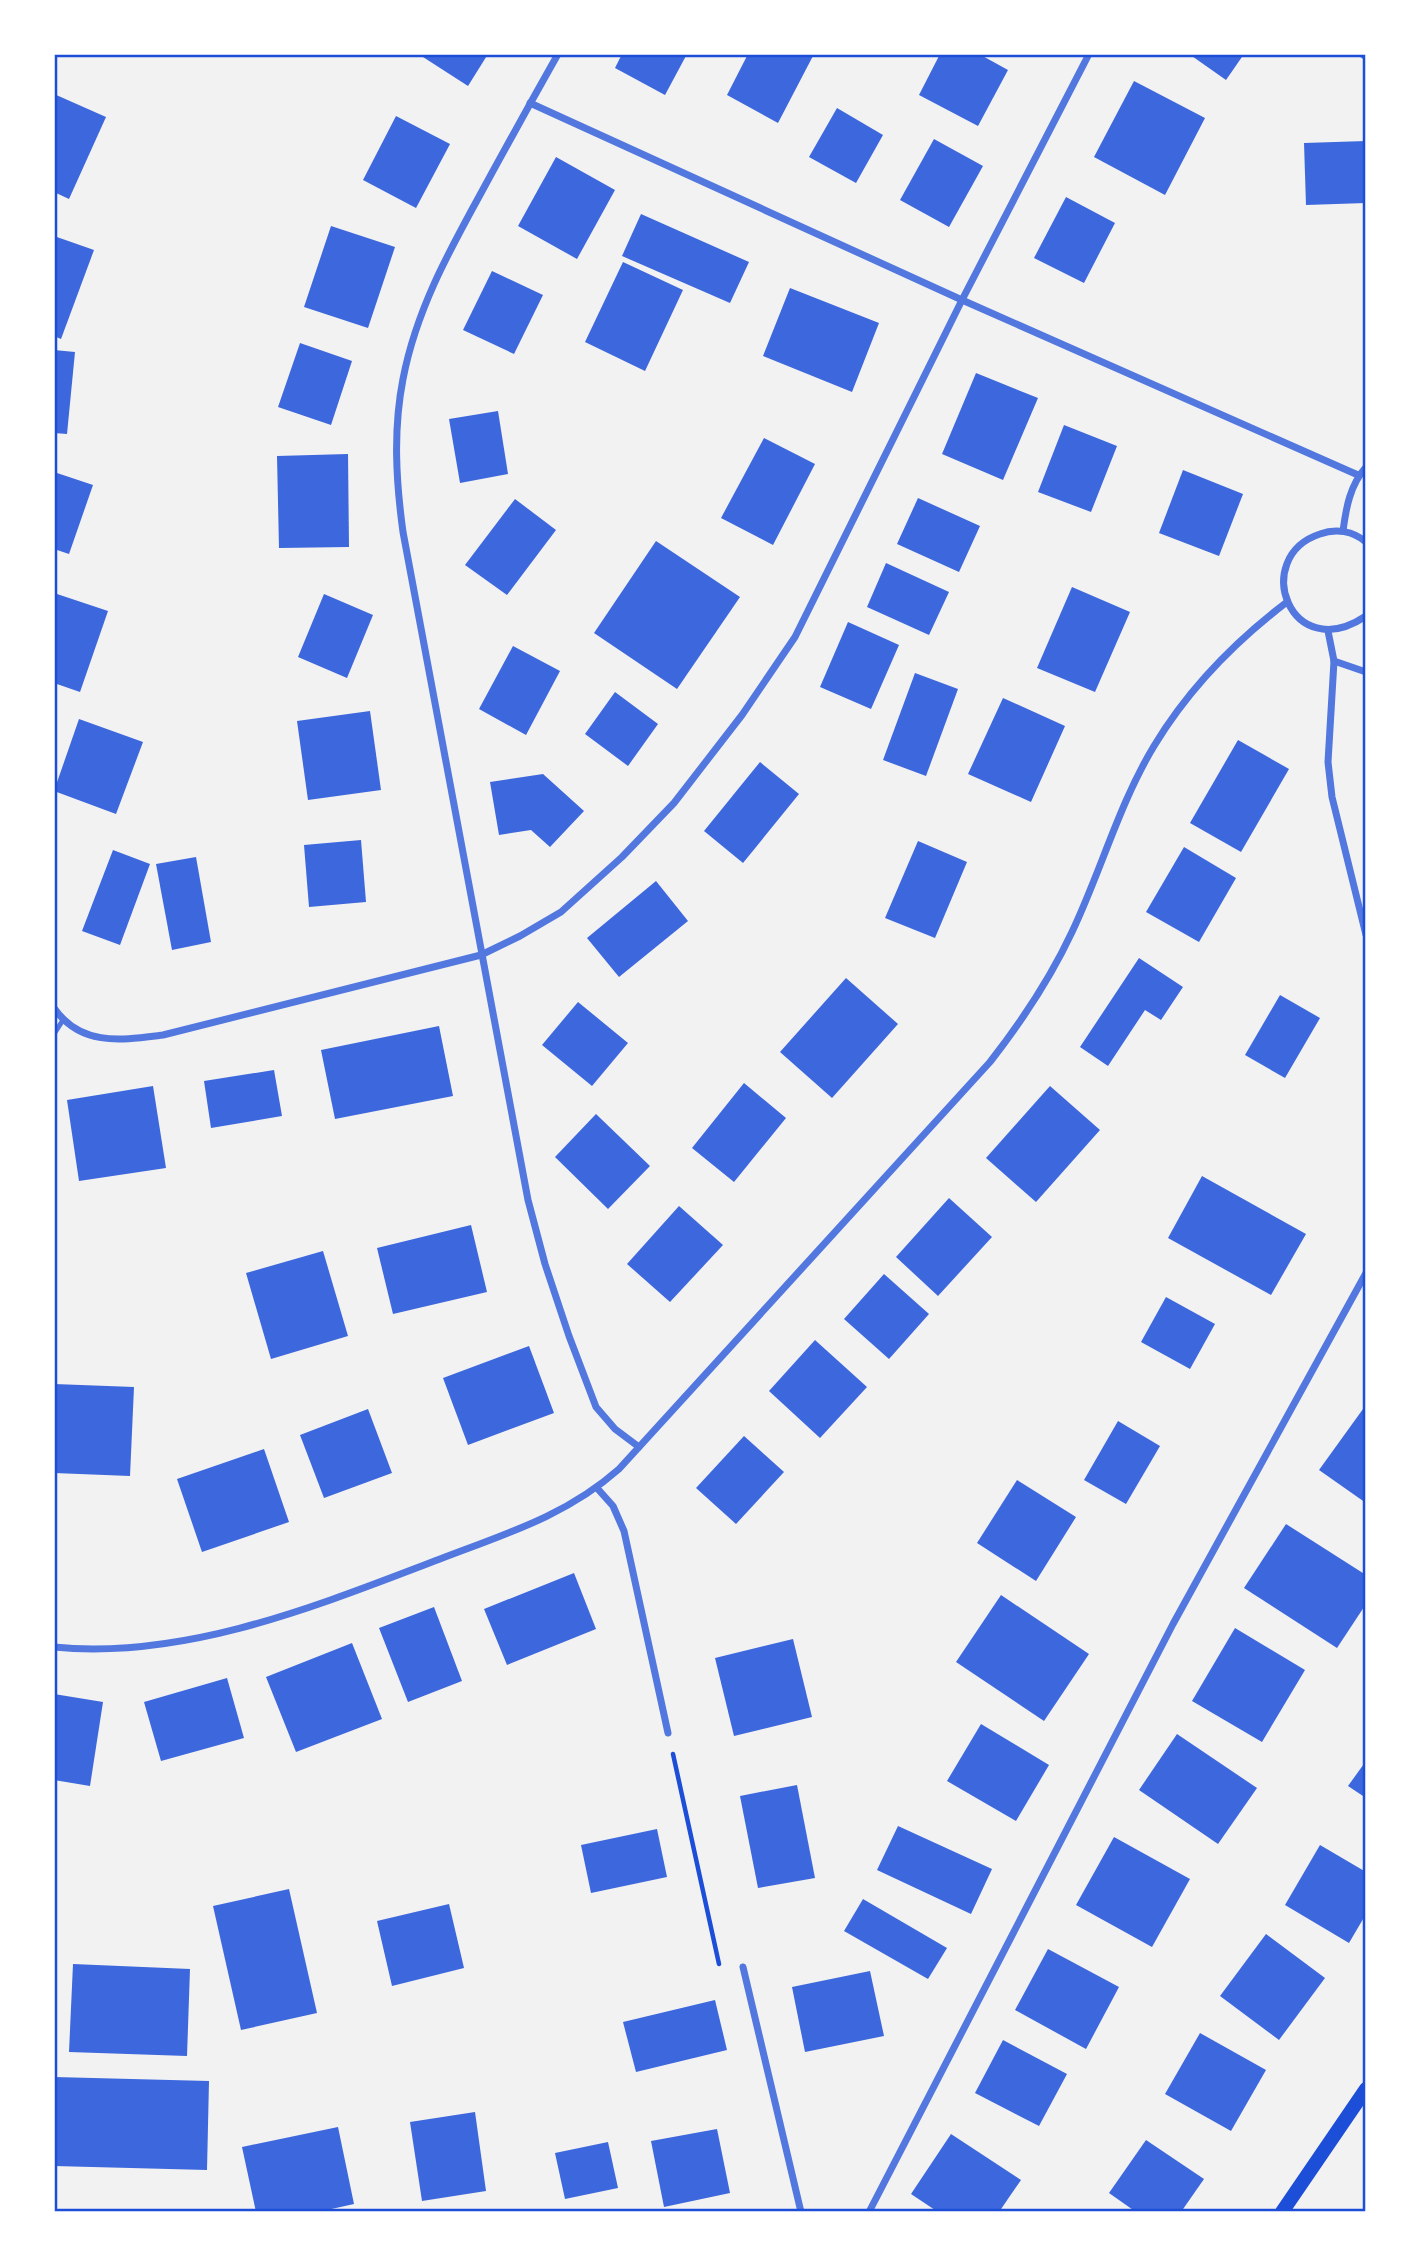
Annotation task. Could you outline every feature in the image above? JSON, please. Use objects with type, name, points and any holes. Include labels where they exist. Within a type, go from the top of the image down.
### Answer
[{"type":"main road","points":[[1282,2212],[1366,2089]]},
{"type":"street","points":[[558,54],[441,266],[425,303],[403,381],[397,432],[397,482],[403,532],[481,955],[523,1174],[545,1264],[596,1407],[615,1429],[639,1447]]},
{"type":"street","points":[[54,1008],[63,1020],[90,1037],[123,1040],[163,1035],[481,955],[561,912],[622,857],[674,803],[742,715],[795,637],[962,300],[1089,54]]},
{"type":"street","points":[[530,103],[962,300],[1359,475]]},
{"type":"street","points":[[1343,531],[1346,506],[1359,475],[1366,467]]},
{"type":"street","points":[[1366,542],[1343,531],[1329,531],[1312,537],[1298,548],[1286,566],[1282,585],[1287,602],[1297,616],[1311,626],[1328,631],[1348,628],[1366,616]]},
{"type":"street","points":[[54,1647],[121,1648],[177,1642],[262,1622],[545,1518],[597,1488],[639,1447],[990,1062],[1018,1026],[1058,960],[1133,785],[1153,747],[1202,678],[1228,650],[1287,602]]},
{"type":"street","points":[[1328,631],[1334,661],[1328,762],[1332,797],[1366,935]]},
{"type":"street","points":[[1334,661],[1366,672]]},
{"type":"street","points":[[870,2212],[1173,1624],[1366,1273]]},
{"type":"street","points":[[597,1488],[614,1506],[624,1531],[668,1733]]},
{"type":"street","points":[[743,1967],[801,2212]]},
{"type":"lane","points":[[54,1034],[63,1020]]},
{"type":"path","points":[[668,1733],[721,1972],[743,1967]]},
{"type":"building","points":[[425,54],[488,54],[468,86],[423,57]]},
{"type":"building","points":[[622,54],[687,54],[665,95],[615,68]]},
{"type":"building","points":[[748,54],[814,54],[778,123],[727,95]]},
{"type":"building","points":[[940,54],[979,54],[1008,70],[978,126],[919,95]]},
{"type":"building","points":[[1189,54],[1244,54],[1226,80]]},
{"type":"building","points":[[1134,81],[1205,118],[1165,195],[1094,157]]},
{"type":"building","points":[[54,94],[106,117],[69,199],[54,192]]},
{"type":"building","points":[[837,108],[883,135],[856,183],[809,157]]},
{"type":"building","points":[[396,116],[450,144],[416,208],[363,180]]},
{"type":"building","points":[[934,139],[983,166],[949,227],[900,200]]},
{"type":"building","points":[[1366,141],[1366,203],[1306,205],[1304,143]]},
{"type":"building","points":[[556,157],[615,190],[577,259],[518,226]]},
{"type":"building","points":[[1066,197],[1115,223],[1084,283],[1034,258]]},
{"type":"building","points":[[641,214],[749,262],[730,303],[622,256]]},
{"type":"building","points":[[331,226],[395,247],[368,328],[304,307]]},
{"type":"building","points":[[54,236],[94,250],[61,339],[54,336]]},
{"type":"building","points":[[623,262],[683,290],[645,371],[585,342]]},
{"type":"building","points":[[492,271],[543,295],[514,354],[463,330]]},
{"type":"building","points":[[790,288],[879,323],[852,392],[763,356]]},
{"type":"building","points":[[300,343],[352,361],[331,425],[278,407]]},
{"type":"building","points":[[54,350],[75,352],[67,434],[54,433]]},
{"type":"building","points":[[976,373],[1038,398],[1003,480],[942,454]]},
{"type":"building","points":[[498,411],[508,474],[460,483],[449,419]]},
{"type":"building","points":[[1064,425],[1117,446],[1091,512],[1038,492]]},
{"type":"building","points":[[764,438],[815,464],[773,545],[721,518]]},
{"type":"building","points":[[348,454],[349,547],[279,548],[277,456]]},
{"type":"building","points":[[1183,470],[1243,494],[1219,556],[1159,533]]},
{"type":"building","points":[[54,472],[93,485],[69,554],[54,549]]},
{"type":"building","points":[[918,498],[980,526],[959,572],[897,544]]},
{"type":"building","points":[[515,499],[556,530],[507,595],[465,565]]},
{"type":"building","points":[[656,541],[740,597],[677,689],[594,633]]},
{"type":"building","points":[[886,563],[949,592],[929,635],[867,607]]},
{"type":"building","points":[[1072,587],[1130,612],[1095,692],[1037,668]]},
{"type":"building","points":[[54,593],[108,611],[80,692],[54,683]]},
{"type":"building","points":[[324,594],[373,615],[347,678],[298,657]]},
{"type":"building","points":[[848,622],[899,645],[871,709],[820,687]]},
{"type":"building","points":[[513,646],[560,671],[526,735],[479,709]]},
{"type":"building","points":[[915,673],[958,689],[926,776],[883,760]]},
{"type":"building","points":[[615,692],[658,724],[628,766],[585,734]]},
{"type":"building","points":[[1003,698],[1065,726],[1031,802],[968,774]]},
{"type":"building","points":[[370,711],[381,790],[308,800],[297,721]]},
{"type":"building","points":[[79,719],[143,742],[116,814],[54,791]]},
{"type":"building","points":[[1238,740],[1289,769],[1241,852],[1190,823]]},
{"type":"building","points":[[760,762],[799,794],[743,863],[704,831]]},
{"type":"building","points":[[543,774],[584,811],[550,847],[531,830],[499,835],[490,782]]},
{"type":"building","points":[[361,840],[366,902],[309,907],[304,845]]},
{"type":"building","points":[[918,841],[967,862],[935,938],[885,918]]},
{"type":"building","points":[[1184,847],[1236,878],[1199,942],[1146,912]]},
{"type":"building","points":[[113,850],[150,864],[120,945],[82,931]]},
{"type":"building","points":[[196,857],[211,942],[172,950],[156,864]]},
{"type":"building","points":[[656,881],[688,921],[619,977],[587,938]]},
{"type":"building","points":[[1139,958],[1183,987],[1161,1020],[1145,1010],[1108,1066],[1080,1047]]},
{"type":"building","points":[[846,978],[898,1024],[832,1098],[780,1052]]},
{"type":"building","points":[[1280,995],[1320,1018],[1285,1078],[1245,1055]]},
{"type":"building","points":[[578,1002],[628,1043],[592,1086],[542,1045]]},
{"type":"building","points":[[439,1026],[453,1096],[335,1119],[321,1050]]},
{"type":"building","points":[[274,1070],[282,1116],[211,1128],[204,1081]]},
{"type":"building","points":[[744,1083],[786,1118],[734,1182],[692,1148]]},
{"type":"building","points":[[153,1086],[166,1168],[79,1181],[67,1100]]},
{"type":"building","points":[[1050,1086],[1100,1130],[1036,1202],[986,1158]]},
{"type":"building","points":[[596,1114],[650,1166],[608,1209],[555,1157]]},
{"type":"building","points":[[1202,1176],[1306,1234],[1271,1295],[1168,1238]]},
{"type":"building","points":[[949,1198],[992,1237],[938,1296],[896,1257]]},
{"type":"building","points":[[679,1206],[723,1245],[670,1302],[627,1264]]},
{"type":"building","points":[[471,1225],[487,1292],[393,1314],[377,1248]]},
{"type":"building","points":[[323,1251],[348,1336],[271,1359],[246,1273]]},
{"type":"building","points":[[884,1274],[929,1314],[889,1359],[844,1319]]},
{"type":"building","points":[[1166,1297],[1215,1324],[1190,1369],[1141,1342]]},
{"type":"building","points":[[815,1340],[867,1387],[820,1438],[769,1391]]},
{"type":"building","points":[[529,1346],[554,1413],[468,1445],[443,1378]]},
{"type":"building","points":[[54,1384],[134,1387],[130,1476],[54,1473]]},
{"type":"building","points":[[368,1409],[392,1473],[324,1498],[300,1435]]},
{"type":"building","points":[[1363,1409],[1366,1411],[1366,1503],[1319,1470]]},
{"type":"building","points":[[1118,1421],[1160,1446],[1126,1504],[1084,1480]]},
{"type":"building","points":[[744,1436],[784,1472],[736,1524],[696,1488]]},
{"type":"building","points":[[264,1449],[289,1522],[202,1552],[177,1479]]},
{"type":"building","points":[[1017,1480],[1076,1517],[1036,1581],[977,1543]]},
{"type":"building","points":[[1286,1524],[1366,1575],[1366,1604],[1337,1648],[1244,1588]]},
{"type":"building","points":[[574,1573],[596,1629],[507,1665],[484,1609]]},
{"type":"building","points":[[1001,1595],[1089,1654],[1044,1721],[956,1662]]},
{"type":"building","points":[[434,1607],[462,1681],[408,1702],[379,1628]]},
{"type":"building","points":[[1235,1628],[1305,1670],[1262,1742],[1192,1701]]},
{"type":"building","points":[[793,1639],[812,1717],[734,1736],[715,1658]]},
{"type":"building","points":[[352,1643],[382,1719],[296,1752],[266,1677]]},
{"type":"building","points":[[227,1678],[244,1738],[161,1761],[144,1702]]},
{"type":"building","points":[[54,1694],[103,1702],[90,1786],[54,1780]]},
{"type":"building","points":[[981,1724],[1049,1765],[1016,1821],[947,1781]]},
{"type":"building","points":[[1177,1734],[1257,1788],[1218,1844],[1139,1790]]},
{"type":"building","points":[[1366,1761],[1366,1798],[1348,1786]]},
{"type":"building","points":[[797,1785],[815,1878],[758,1888],[740,1796]]},
{"type":"building","points":[[898,1826],[992,1869],[971,1914],[877,1870]]},
{"type":"building","points":[[657,1829],[667,1877],[591,1893],[581,1845]]},
{"type":"building","points":[[1114,1837],[1190,1879],[1152,1947],[1076,1905]]},
{"type":"building","points":[[1320,1845],[1366,1872],[1366,1914],[1349,1943],[1285,1905]]},
{"type":"building","points":[[289,1889],[317,2013],[241,2030],[213,1906]]},
{"type":"building","points":[[863,1899],[947,1948],[928,1979],[844,1931]]},
{"type":"building","points":[[449,1904],[464,1968],[392,1986],[377,1921]]},
{"type":"building","points":[[1266,1934],[1325,1978],[1279,2040],[1220,1996]]},
{"type":"building","points":[[1048,1949],[1119,1987],[1086,2049],[1015,2010]]},
{"type":"building","points":[[73,1964],[190,1969],[187,2056],[69,2052]]},
{"type":"building","points":[[870,1971],[884,2036],[805,2052],[792,1987]]},
{"type":"building","points":[[715,2000],[727,2050],[636,2072],[623,2022]]},
{"type":"building","points":[[1200,2033],[1266,2070],[1231,2131],[1165,2094]]},
{"type":"building","points":[[1003,2040],[1067,2074],[1039,2126],[975,2093]]},
{"type":"building","points":[[54,2077],[209,2081],[207,2170],[54,2166]]},
{"type":"building","points":[[475,2112],[486,2191],[422,2201],[410,2122]]},
{"type":"building","points":[[338,2127],[354,2204],[318,2212],[256,2212],[242,2147]]},
{"type":"building","points":[[717,2129],[730,2193],[664,2207],[651,2141]]},
{"type":"building","points":[[951,2134],[1021,2180],[999,2212],[938,2212],[911,2194]]},
{"type":"building","points":[[1146,2140],[1204,2179],[1181,2212],[1136,2212],[1109,2193]]},
{"type":"building","points":[[608,2142],[618,2188],[565,2199],[555,2153]]}]
